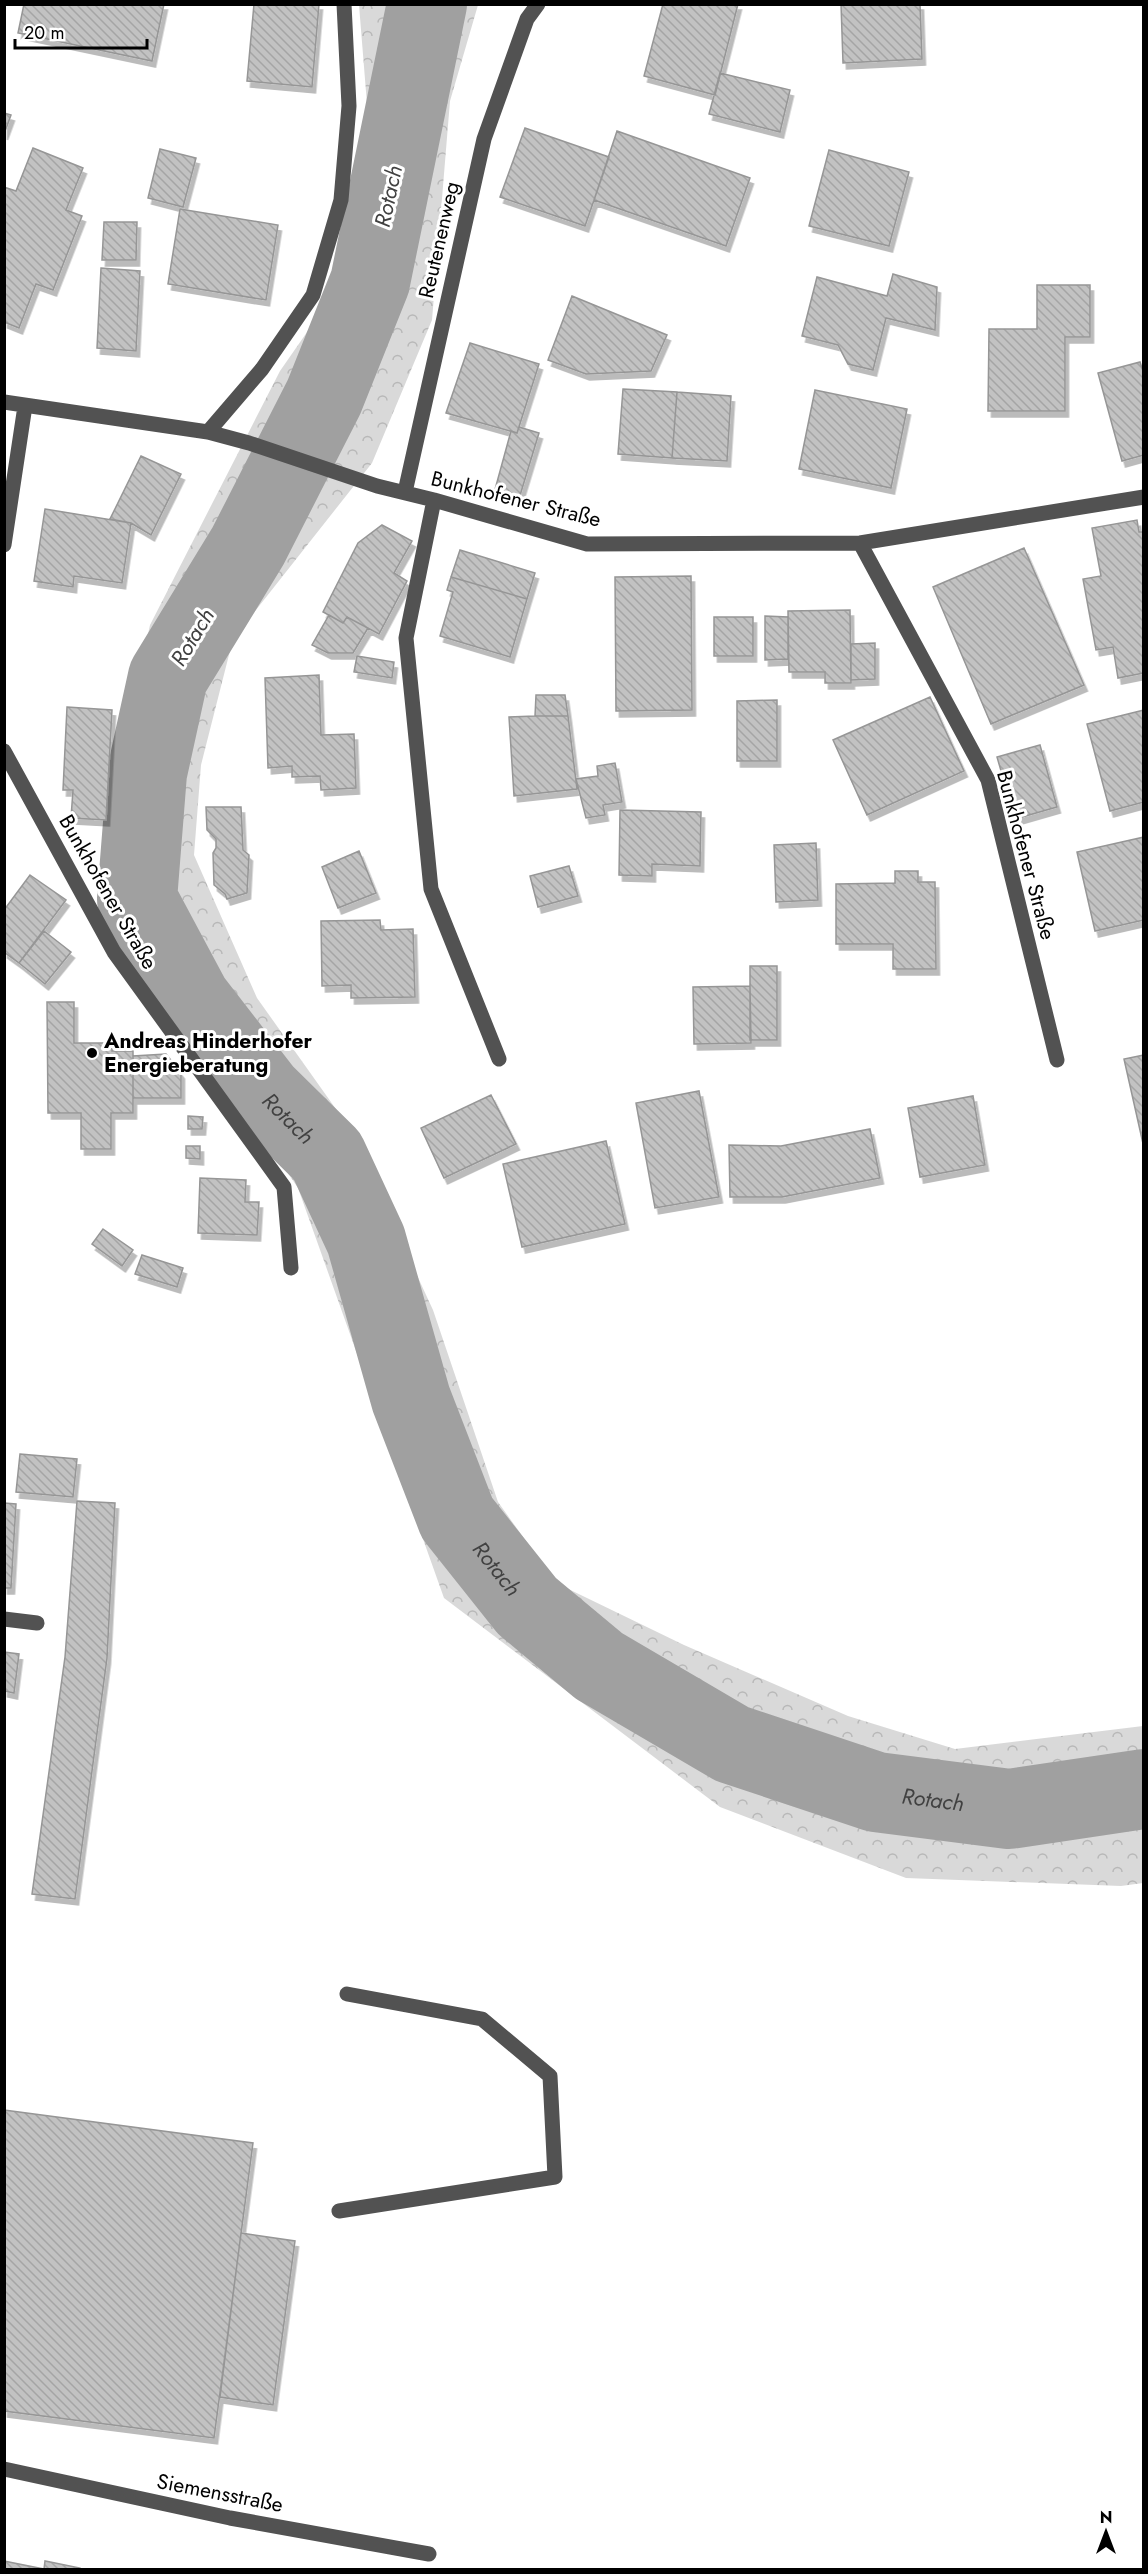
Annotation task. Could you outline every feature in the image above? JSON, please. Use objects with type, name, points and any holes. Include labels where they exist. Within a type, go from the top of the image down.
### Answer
[{"type":"street","points":[[208,432],[262,369],[313,295],[341,200],[349,106],[344,4]]},
{"type":"street","name":"Reutenenweg","points":[[405,492],[483,139],[527,19],[538,4]]},
{"type":"street","name":"Bunkhofener Straße","points":[[4,402],[208,432],[249,443],[377,486],[435,500],[588,544],[860,543],[1143,497]]},
{"type":"street","points":[[4,545],[25,405]]},
{"type":"street","points":[[435,500],[406,638],[431,889],[499,1059]]},
{"type":"street","name":"Bunkhofener Straße","points":[[860,543],[988,780],[1057,1060]]},
{"type":"street","name":"Bunkhofener Straße","points":[[4,751],[114,952],[284,1187],[291,1268]]},
{"type":"street","points":[[4,1619],[37,1623]]},
{"type":"street","points":[[339,2211],[555,2177],[550,2076],[482,2019],[347,1994]]},
{"type":"street","name":"Siemensstraße","points":[[4,2469],[230,2518],[429,2554]]},
{"type":"green space","points":[[359,5],[478,5],[450,101],[432,320],[372,463],[233,639],[201,765],[194,855],[257,998],[348,1126],[433,1310],[498,1502],[556,1583],[684,1645],[848,1716],[955,1749],[1143,1726],[1143,1883],[1121,1886],[906,1878],[720,1807],[444,1598],[298,1188],[138,952],[102,843],[150,625],[280,371],[330,299],[360,200],[367,104]]},
{"type":"building","points":[[24,4],[164,4],[152,61],[18,33]]},
{"type":"building","points":[[254,4],[319,4],[312,87],[247,81]]},
{"type":"building","points":[[663,4],[738,4],[715,95],[644,76]]},
{"type":"building","points":[[841,4],[920,4],[922,59],[843,63]]},
{"type":"building","points":[[720,73],[790,90],[780,132],[709,114]]},
{"type":"building","points":[[4,113],[11,115],[4,134]]},
{"type":"building","points":[[525,128],[609,157],[585,226],[500,197]]},
{"type":"building","points":[[617,131],[750,178],[726,246],[594,200]]},
{"type":"building","points":[[33,148],[83,168],[66,210],[82,216],[53,290],[36,284],[19,328],[4,322],[4,187],[16,191]]},
{"type":"building","points":[[160,149],[196,158],[183,207],[148,198]]},
{"type":"building","points":[[829,150],[909,172],[889,246],[809,226]]},
{"type":"building","points":[[180,209],[278,225],[266,300],[168,284]]},
{"type":"building","points":[[104,222],[137,222],[136,260],[102,260]]},
{"type":"building","points":[[101,268],[140,271],[136,351],[97,348]]},
{"type":"building","points":[[893,274],[937,287],[935,330],[886,318],[873,370],[848,364],[838,345],[802,336],[817,277],[887,296]]},
{"type":"building","points":[[1037,285],[1090,285],[1090,337],[1065,337],[1065,411],[988,411],[989,329],[1037,329]]},
{"type":"building","points":[[572,296],[667,335],[651,371],[586,374],[548,360]]},
{"type":"building","points":[[470,343],[539,364],[517,433],[446,413]]},
{"type":"building","points":[[1140,362],[1144,374],[1144,455],[1122,461],[1098,373]]},
{"type":"building","points":[[623,389],[677,392],[672,458],[618,454]]},
{"type":"building","points":[[815,390],[907,409],[891,488],[799,469]]},
{"type":"building","points":[[677,392],[731,396],[727,461],[672,458]]},
{"type":"building","points":[[519,427],[539,433],[518,502],[494,493],[511,431],[517,433]]},
{"type":"building","points":[[141,456],[181,474],[151,535],[131,523],[110,519]]},
{"type":"building","points":[[45,509],[131,523],[122,583],[74,576],[73,587],[34,581]]},
{"type":"building","points":[[1137,520],[1139,532],[1144,532],[1144,673],[1118,678],[1113,647],[1096,650],[1083,579],[1101,576],[1092,528]]},
{"type":"building","points":[[382,525],[412,541],[394,573],[407,581],[379,634],[347,617],[343,623],[323,612],[358,543]]},
{"type":"building","points":[[1024,548],[1084,685],[991,724],[933,587]]},
{"type":"building","points":[[460,550],[535,573],[527,599],[451,577]]},
{"type":"building","points":[[691,576],[692,710],[616,711],[615,577]]},
{"type":"building","points":[[451,577],[527,599],[510,657],[440,636],[453,592],[447,590]]},
{"type":"building","points":[[850,610],[851,683],[825,683],[825,672],[789,672],[788,611]]},
{"type":"building","points":[[329,615],[343,623],[347,617],[368,628],[353,653],[328,653],[312,645]]},
{"type":"building","points":[[765,616],[788,617],[788,659],[765,660]]},
{"type":"building","points":[[714,617],[753,617],[753,656],[714,656]]},
{"type":"building","points":[[875,643],[875,679],[851,680],[851,644]]},
{"type":"building","points":[[357,656],[394,662],[392,678],[354,672]]},
{"type":"building","points":[[319,675],[321,735],[354,734],[356,788],[321,790],[320,776],[292,777],[292,766],[268,768],[265,678]]},
{"type":"building","points":[[536,695],[565,695],[568,716],[535,716]]},
{"type":"building","points":[[930,697],[964,771],[867,815],[833,740]]},
{"type":"building","points":[[777,700],[777,761],[737,761],[737,701]]},
{"type":"building","points":[[67,707],[112,710],[106,820],[71,818],[73,790],[63,790]]},
{"type":"building","points":[[1144,710],[1144,802],[1110,811],[1087,724]]},
{"type":"building","points":[[568,716],[577,789],[514,796],[509,717]]},
{"type":"building","points":[[1040,745],[1057,807],[1015,819],[997,757]]},
{"type":"building","points":[[615,763],[622,802],[603,805],[605,815],[586,818],[576,779],[598,776],[597,766]]},
{"type":"building","points":[[206,807],[241,807],[243,850],[249,855],[247,893],[227,899],[225,894],[214,885],[213,853],[216,848],[216,839],[207,830]]},
{"type":"building","points":[[620,810],[701,812],[700,866],[652,864],[652,876],[619,875]]},
{"type":"building","points":[[1144,837],[1144,920],[1095,931],[1077,852]]},
{"type":"building","points":[[816,843],[818,900],[776,902],[774,845]]},
{"type":"building","points":[[359,851],[376,893],[338,908],[322,867]]},
{"type":"building","points":[[569,866],[578,896],[538,907],[530,876]]},
{"type":"building","points":[[895,871],[918,871],[918,882],[935,882],[936,969],[893,969],[893,944],[836,944],[836,884],[895,883]]},
{"type":"building","points":[[30,875],[66,900],[19,963],[4,952],[4,910]]},
{"type":"building","points":[[380,920],[381,930],[413,929],[415,997],[351,998],[351,985],[322,986],[321,921]]},
{"type":"building","points":[[44,931],[71,952],[45,984],[19,963]]},
{"type":"building","points":[[750,966],[777,966],[777,1040],[750,1040]]},
{"type":"building","points":[[750,986],[751,1043],[694,1044],[693,987]]},
{"type":"building","points":[[47,1002],[74,1002],[74,1043],[112,1043],[112,1051],[133,1051],[133,1113],[111,1113],[111,1149],[81,1149],[81,1113],[48,1113]]},
{"type":"building","points":[[166,1054],[181,1073],[181,1098],[133,1098],[133,1056]]},
{"type":"building","points":[[1144,1055],[1144,1148],[1124,1059]]},
{"type":"building","points":[[699,1091],[719,1197],[655,1208],[636,1103]]},
{"type":"building","points":[[491,1095],[516,1144],[444,1178],[421,1128]]},
{"type":"building","points":[[973,1096],[985,1165],[920,1177],[908,1108]]},
{"type":"building","points":[[188,1116],[203,1117],[202,1129],[188,1129]]},
{"type":"building","points":[[870,1129],[880,1178],[782,1197],[730,1197],[729,1145],[781,1146]]},
{"type":"building","points":[[606,1141],[625,1224],[522,1247],[503,1164]]},
{"type":"building","points":[[186,1146],[200,1146],[200,1159],[186,1158]]},
{"type":"building","points":[[200,1178],[246,1180],[245,1202],[259,1202],[257,1235],[198,1233]]},
{"type":"building","points":[[103,1229],[133,1250],[122,1266],[92,1244]]},
{"type":"building","points":[[142,1255],[183,1268],[177,1287],[135,1274]]},
{"type":"building","points":[[20,1454],[77,1459],[73,1497],[16,1492]]},
{"type":"building","points":[[77,1501],[115,1503],[107,1658],[75,1899],[32,1894],[65,1657]]},
{"type":"building","points":[[4,1503],[16,1504],[11,1588],[4,1588]]},
{"type":"building","points":[[4,1652],[19,1654],[14,1693],[4,1691]]},
{"type":"building","points":[[4,2110],[253,2143],[214,2438],[4,2411]]},
{"type":"building","points":[[241,2233],[295,2241],[273,2405],[220,2397]]},
{"type":"building","points":[[4,2561],[44,2569],[45,2561],[80,2568],[80,2570],[4,2570]]},
{"type":"waterway","name":"Rotach","points":[[427,4],[370,282],[324,397],[248,546],[168,677],[147,773],[137,899],[191,1000],[263,1093],[327,1156],[366,1240],[411,1399],[457,1518],[527,1606],[599,1666],[732,1744],[876,1792],[1009,1809],[1144,1789]]},
{"type":"place","name":"Andreas Hinderhofer Energieberatung","points":[[92,1053]]}]
